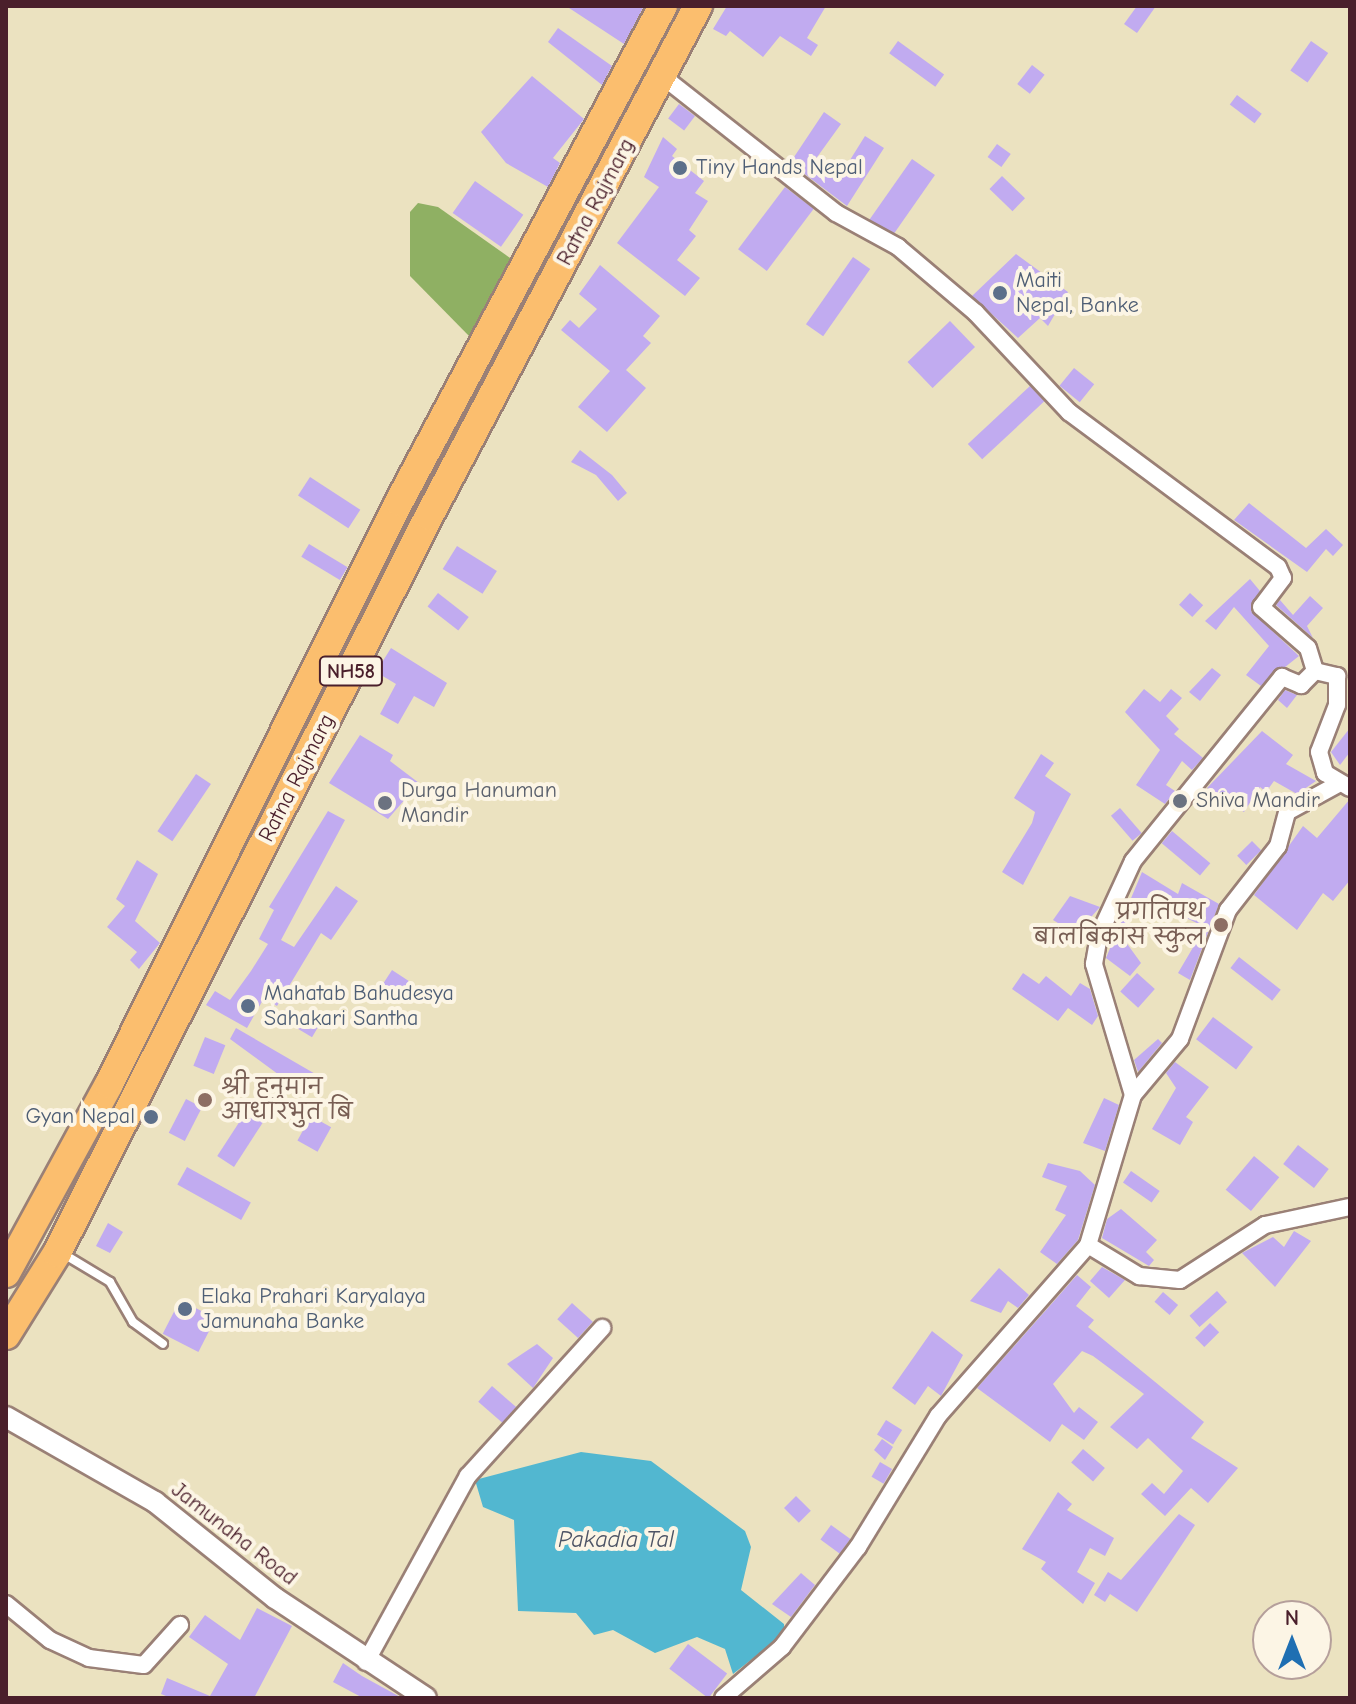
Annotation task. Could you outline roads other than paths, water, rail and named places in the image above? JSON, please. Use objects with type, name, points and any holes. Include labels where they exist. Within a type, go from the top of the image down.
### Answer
[{"type":"highway","name":"Ratna Rajmarg","points":[[6,1273],[109,1084],[399,502],[663,6]]},
{"type":"highway","name":"Ratna Rajmarg","points":[[6,1335],[57,1253],[429,516],[698,6]]},
{"type":"street","points":[[662,76],[836,213],[898,247],[976,313],[1069,412],[1278,567],[1283,578],[1261,607],[1308,648],[1315,671]]},
{"type":"street","points":[[1315,671],[1337,676],[1337,705],[1319,752],[1325,773],[1345,786]]},
{"type":"street","points":[[1133,1095],[1094,964],[1114,897],[1133,861],[1282,677],[1301,685],[1315,671]]},
{"type":"street","points":[[723,1698],[782,1647],[858,1547],[938,1416],[1088,1245],[1133,1095],[1180,1039],[1228,910],[1278,846],[1287,812],[1345,786]]},
{"type":"street","points":[[1088,1245],[1139,1276],[1180,1280],[1265,1225],[1350,1207]]},
{"type":"street","points":[[366,1662],[468,1476],[602,1328]]},
{"type":"street","name":"Jamunaha Road","points":[[6,1417],[155,1502],[366,1662],[426,1698]]},
{"type":"street","points":[[6,1604],[50,1640],[89,1658],[144,1665],[180,1625]]},
{"type":"lane","points":[[57,1253],[84,1260],[110,1282],[133,1322],[163,1344]]},
{"type":"water","name":"Pakadia Tal","points":[[581,1452],[651,1461],[745,1531],[751,1547],[741,1590],[784,1624],[784,1634],[733,1674],[725,1649],[697,1637],[655,1653],[613,1630],[594,1635],[576,1613],[518,1611],[514,1520],[483,1507],[475,1480]]},
{"type":"place","name":"Tiny Hands Nepal","points":[[680,168]]},
{"type":"place","name":"Maiti Nepal, Banke","points":[[1000,293]]},
{"type":"place","name":"Shiva Mandir","points":[[1180,801]]},
{"type":"place","name":"Durga Hanuman Mandir","points":[[385,803]]},
{"type":"place","name":"प्रगतिपथ बालबिकास स्कुल","points":[[1221,925]]},
{"type":"place","name":"Mahatab Bahudesya Sahakari Santha","points":[[248,1006]]},
{"type":"place","name":"श्री हनुमान आधारभुत बि","points":[[205,1100]]},
{"type":"place","name":"Gyan Nepal","points":[[151,1117]]},
{"type":"place","name":"Elaka Prahari Karyalaya Jamunaha Banke","points":[[185,1309]]}]
